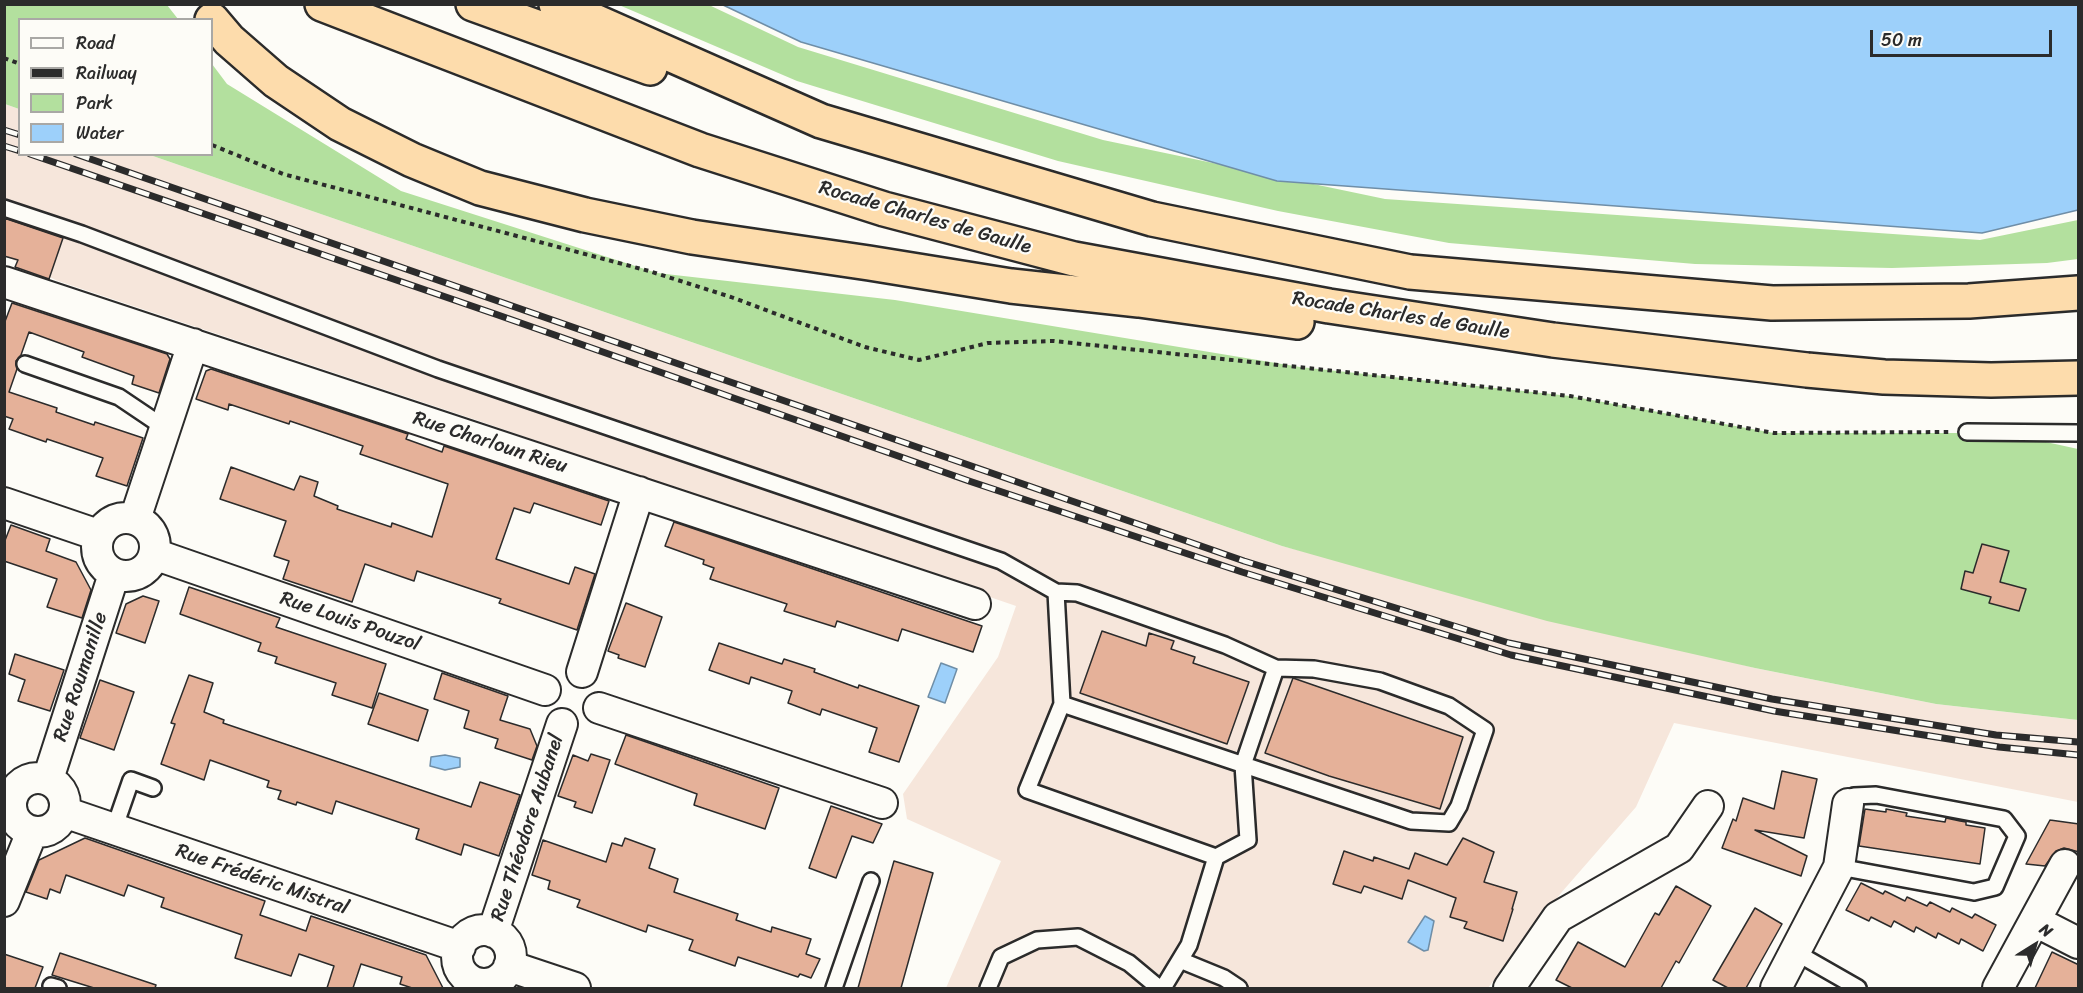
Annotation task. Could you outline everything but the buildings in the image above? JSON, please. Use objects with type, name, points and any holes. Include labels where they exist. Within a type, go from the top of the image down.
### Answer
[{"type":"highway","points":[[198,4],[209,18]]},
{"type":"highway","name":"Rocade Charles de Gaulle","points":[[322,4],[700,150],[884,209],[1074,259],[1329,306],[1553,340],[1884,377],[1991,380],[2079,378]]},
{"type":"highway","points":[[472,4],[705,88],[1152,219],[1410,272],[1772,303],[1970,302],[2079,293]]},
{"type":"highway","points":[[556,4],[821,122]]},
{"type":"highway","points":[[213,22],[229,40],[276,81],[339,124],[412,160],[480,188],[585,215],[692,237],[1011,286],[1139,300],[1517,352],[1553,340]]},
{"type":"street","name":"Rue Charloun Rieu","points":[[4,282],[975,604]]},
{"type":"street","points":[[135,519],[193,344]]},
{"type":"street","points":[[582,672],[639,492]]},
{"type":"street","points":[[4,503],[98,536]]},
{"type":"street","points":[[126,518],[135,519],[149,530],[155,546],[151,562],[139,573],[131,576],[114,574],[98,558],[96,551],[98,536],[110,522],[126,518]]},
{"type":"street","name":"Rue Louis Pouzol","points":[[154,554],[545,690]]},
{"type":"street","name":"Rue Roumanille","points":[[48,779],[114,574]]},
{"type":"street","points":[[567,670],[582,672],[589,675],[598,687],[601,701],[599,708],[588,722],[580,725],[562,724],[555,720],[545,706],[545,690],[560,673],[567,670]]},
{"type":"street","points":[[599,708],[882,803]]},
{"type":"street","name":"Rue Théodore Aubanel","points":[[493,932],[562,724]]},
{"type":"street","points":[[48,779],[60,789],[65,804],[64,812],[61,820],[49,830],[32,832],[19,825],[14,818],[8,795],[26,780],[48,779]]},
{"type":"street","points":[[1776,988],[1839,867],[1848,804]]},
{"type":"street","points":[[1509,988],[1558,917],[1679,848],[1708,806]]},
{"type":"street","name":"Rue Frédéric Mistral","points":[[64,812],[460,947]]},
{"type":"street","points":[[4,901],[32,832]]},
{"type":"street","points":[[1998,988],[2065,865]]},
{"type":"street","points":[[2035,921],[2079,944]]},
{"type":"street","points":[[475,932],[493,932],[501,937],[511,952],[509,966],[502,978],[495,982],[473,985],[459,968],[460,947],[468,936],[475,932]]},
{"type":"street","points":[[509,966],[574,988]]},
{"type":"lane","points":[[4,208],[82,234],[438,369],[1001,561],[1056,592],[1077,592],[1225,645],[1276,668],[1314,669],[1380,681],[1449,706],[1485,730],[1459,806],[1449,823],[1412,821],[1062,704]]},
{"type":"lane","points":[[25,364],[119,397],[165,428]]},
{"type":"lane","points":[[1967,432],[2079,433]]},
{"type":"lane","points":[[1056,592],[1062,704],[1027,790],[1216,857]]},
{"type":"lane","points":[[1163,988],[1189,945],[1216,857],[1248,840],[1243,765],[1276,668]]},
{"type":"lane","points":[[114,829],[131,780],[153,788]]},
{"type":"lane","points":[[1839,867],[1974,892],[1995,887],[2017,836],[2004,819],[1876,795],[1854,796],[1848,804]]},
{"type":"lane","points":[[834,988],[871,881]]},
{"type":"lane","points":[[988,988],[1001,957],[1037,940],[1078,937],[1129,963],[1159,988]]},
{"type":"lane","points":[[1795,952],[1858,988]]},
{"type":"lane","points":[[1180,960],[1224,978],[1239,988]]},
{"type":"path","points":[[213,145],[284,174],[649,271],[731,297],[865,347],[919,360],[988,343],[1054,340],[1570,396],[1774,433],[1967,432]]},
{"type":"shaded area","points":[[5,104],[18,109],[18,156],[153,156],[1282,546],[1755,668],[1936,704],[2078,720],[2078,802],[1674,723],[1636,807],[1561,893],[1488,988],[946,988],[1001,861],[907,819],[903,794],[998,657],[1016,606],[482,422],[58,281],[5,256]]},
{"type":"green space","points":[[5,4],[167,5],[177,18],[18,18],[18,109],[5,104]]},
{"type":"green space","points":[[619,5],[709,5],[798,47],[1103,140],[1385,199],[1980,240],[2078,220],[2078,259],[2047,263],[1892,268],[1695,264],[1449,243],[1278,211],[1058,161],[797,81]]},
{"type":"green space","points":[[213,65],[227,84],[401,191],[657,273],[895,300],[1300,367],[1570,396],[1774,433],[2005,433],[2078,449],[2078,720],[1936,704],[1755,668],[1547,621],[1282,546],[153,156],[213,156]]},
{"type":"water","points":[[723,5],[2078,5],[2078,210],[1982,233],[1277,181],[801,42]]},
{"type":"water","points":[[941,663],[957,669],[945,703],[928,697]]},
{"type":"water","points":[[445,755],[460,758],[460,767],[445,770],[430,766],[431,757]]},
{"type":"water","points":[[1425,916],[1434,921],[1428,950],[1424,951],[1408,942]]},
{"type":"railway","points":[[4,130],[18,134]]},
{"type":"railway","points":[[4,146],[18,150]]},
{"type":"railway","points":[[36,156],[498,315],[969,481],[1242,572],[1511,655],[1774,711],[1999,747],[2078,755]]},
{"type":"railway","points":[[82,156],[1244,561],[1509,643],[1772,699],[1996,735],[2078,742]]}]
